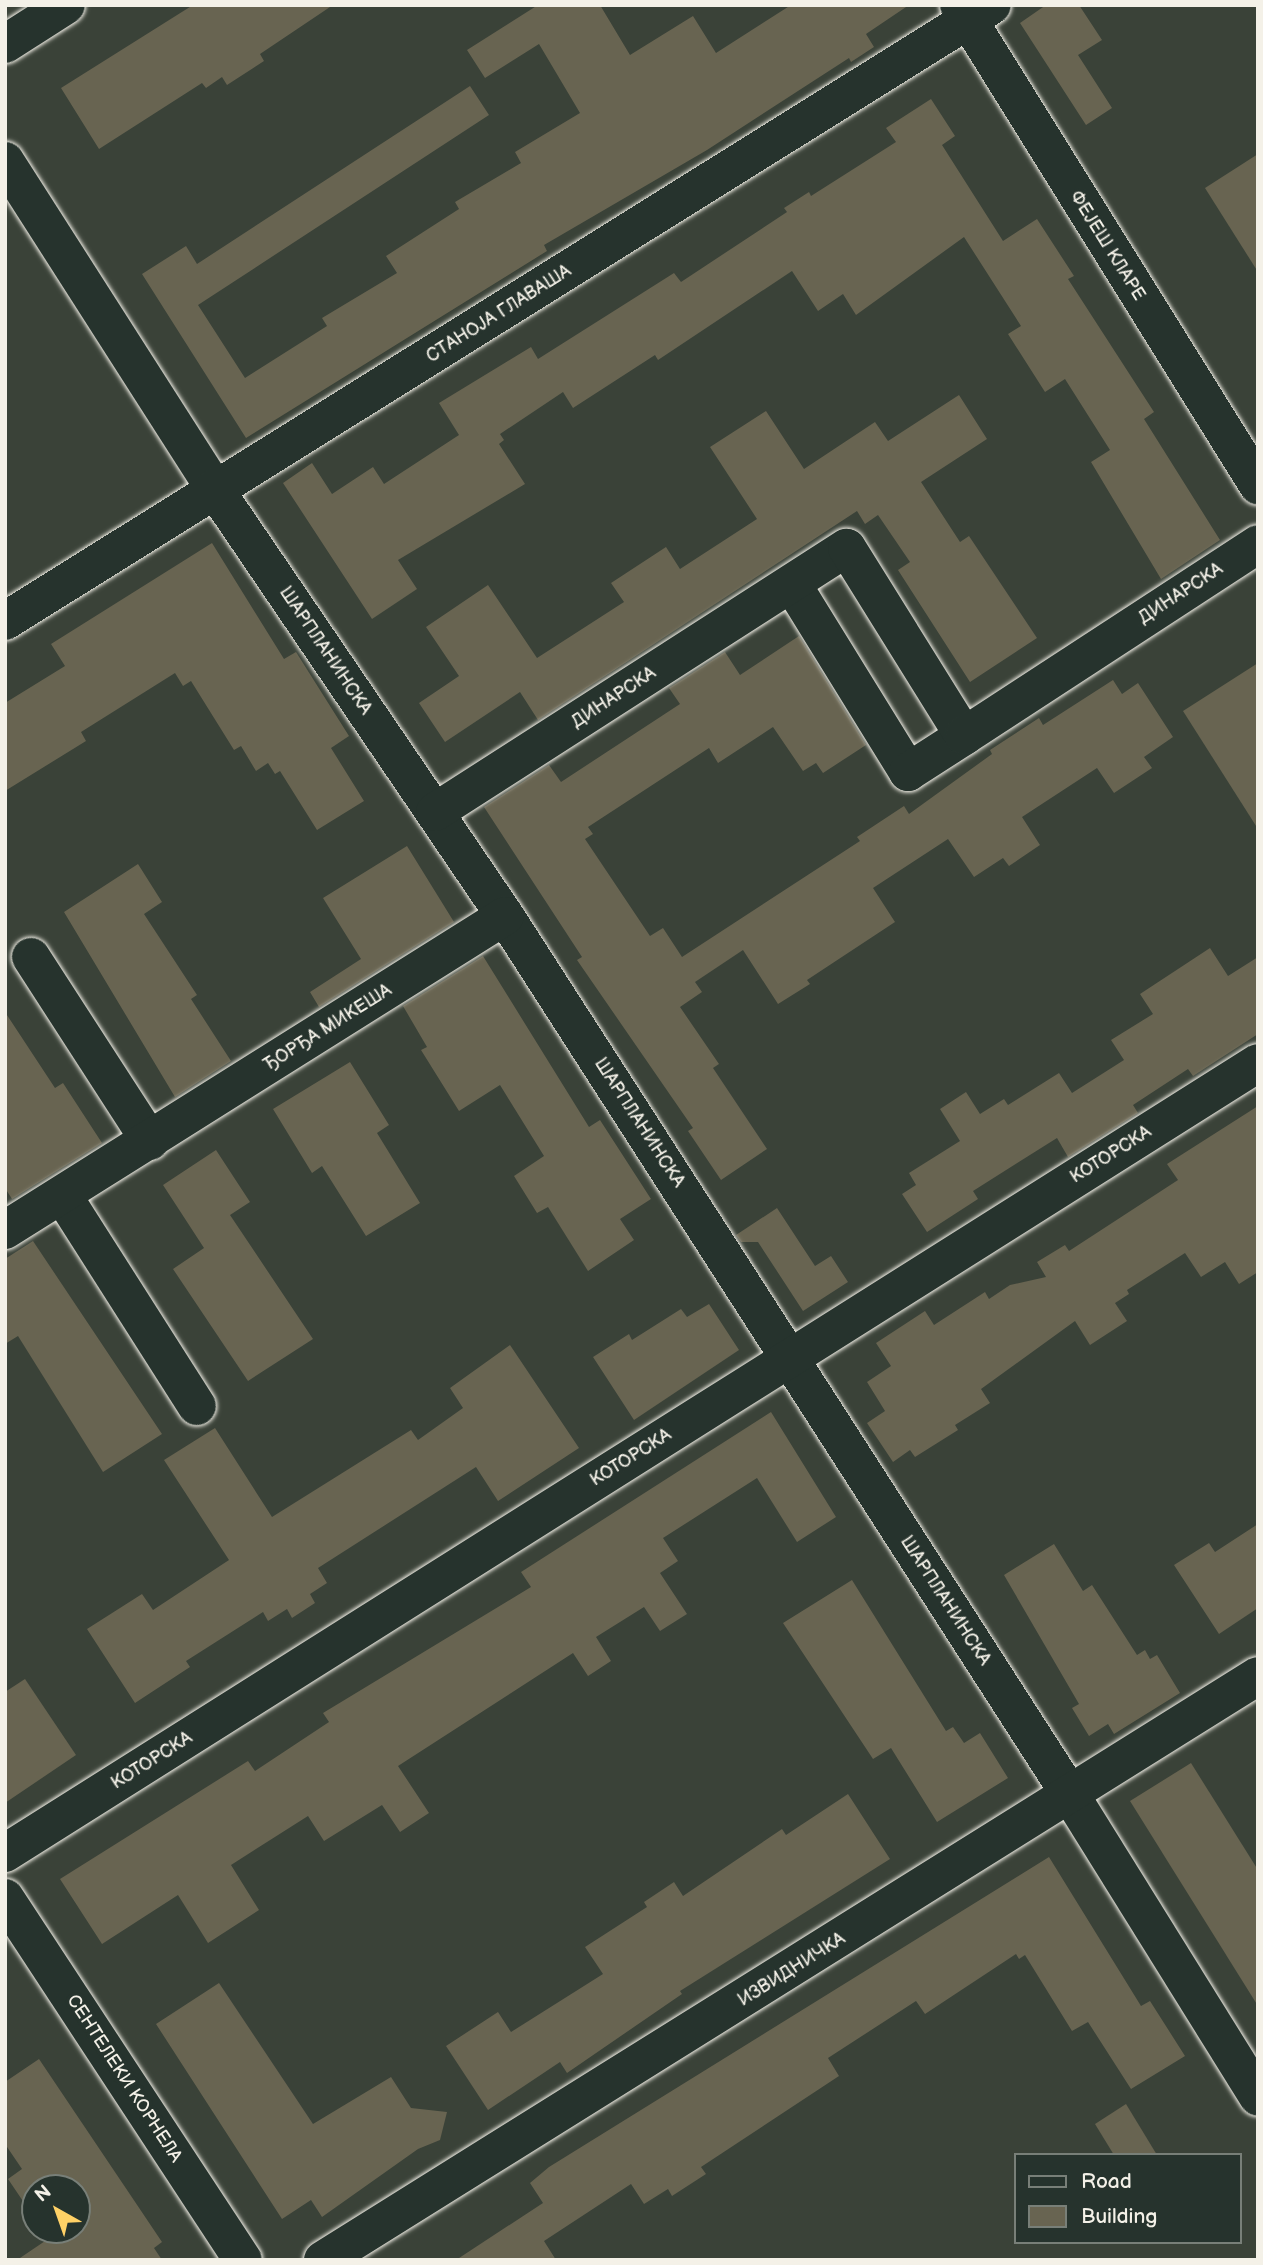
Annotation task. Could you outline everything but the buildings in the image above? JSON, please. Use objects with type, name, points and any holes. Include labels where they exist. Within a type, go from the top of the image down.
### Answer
[{"type":"street","points":[[5,44],[66,5]]},
{"type":"street","name":"ФЕЈЕШ КЛАРЕ","points":[[973,10],[1252,463]]},
{"type":"street","name":"СТАНОЈА ГЛАВАША","points":[[5,621],[973,10]]},
{"type":"street","name":"ШАРПЛАНИНСКА","points":[[5,160],[214,488],[505,916],[1071,1796],[1258,2096]]},
{"type":"street","name":"ДИНАРСКА","points":[[792,583],[908,772],[1258,544]]},
{"type":"street","name":"ДИНАРСКА","points":[[435,812],[847,548],[964,736]]},
{"type":"street","name":"ЂОРЂА МИКЕША","points":[[5,1230],[505,916]]},
{"type":"street","points":[[31,957],[150,1141]]},
{"type":"street","name":"КОТОРСКА","points":[[5,1853],[1258,1063]]},
{"type":"street","points":[[62,1196],[197,1406]]},
{"type":"street","name":"ИЗВИДНИЧКА","points":[[323,2260],[1071,1796],[1258,1676]]},
{"type":"street","name":"СЕНТЕЛЕКИ КОРНЕЛА","points":[[5,1898],[243,2260]]}]
